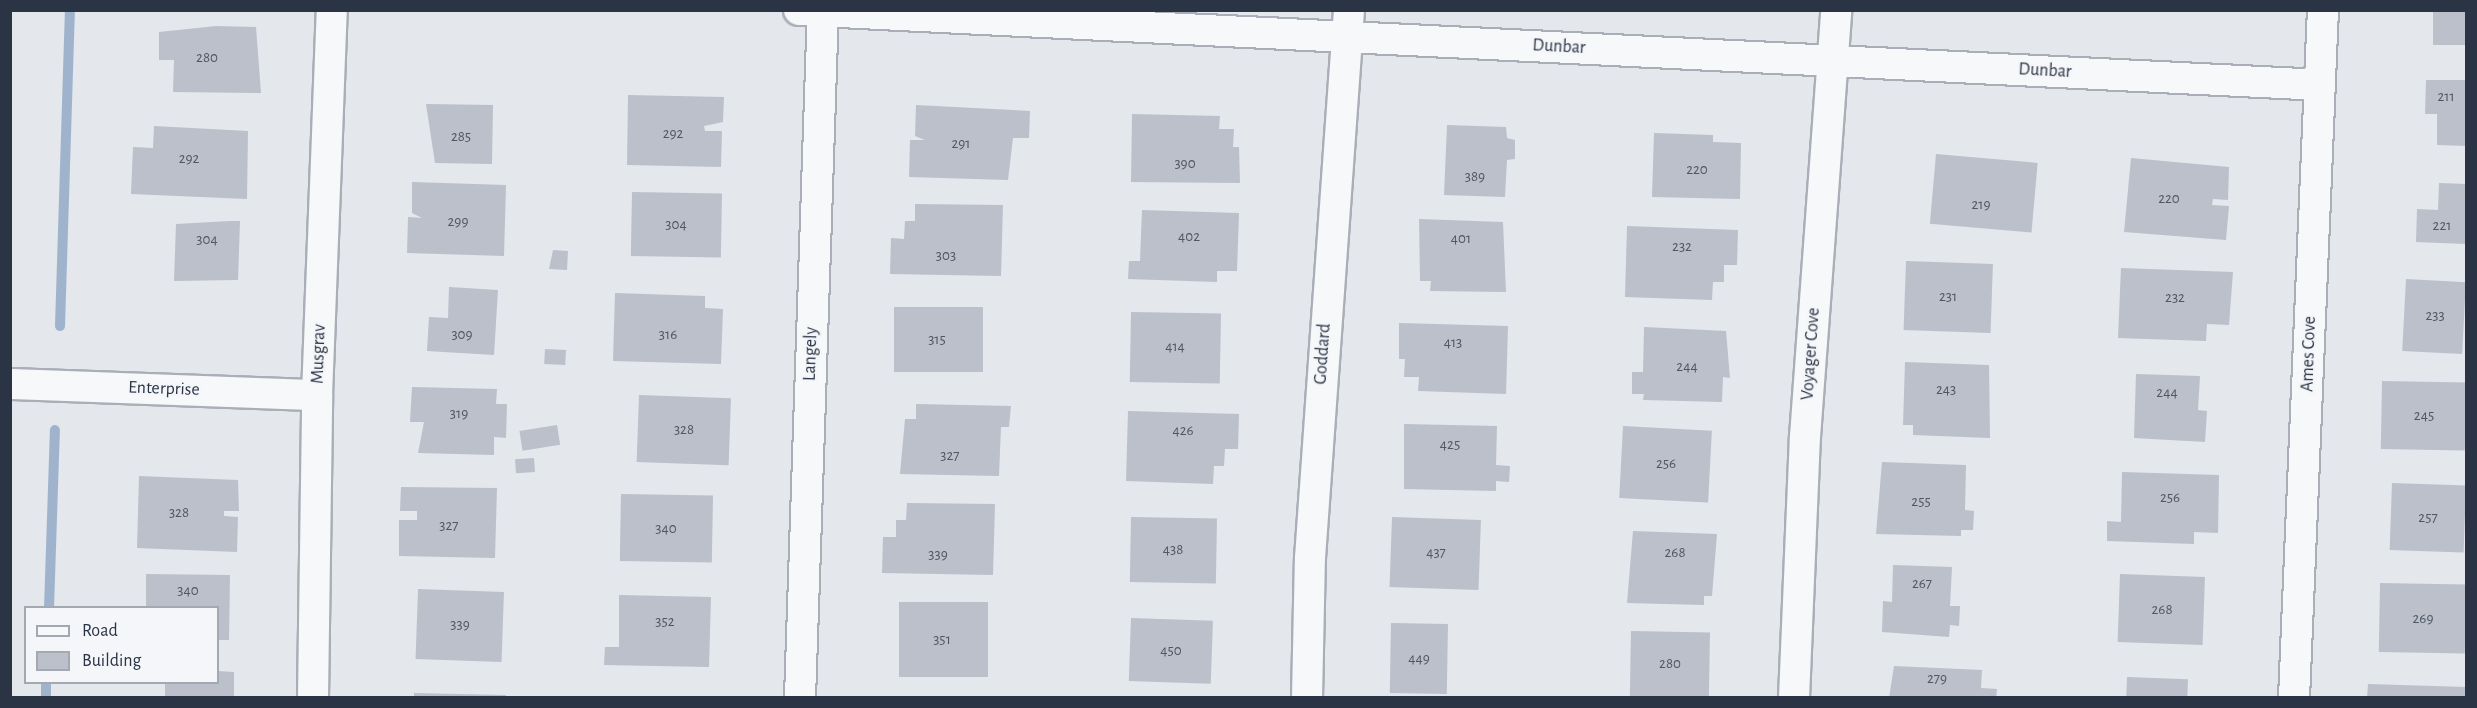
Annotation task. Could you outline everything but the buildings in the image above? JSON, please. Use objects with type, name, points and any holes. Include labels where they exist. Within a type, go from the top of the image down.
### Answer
[{"type":"street","name":"Musgrav","points":[[314,698],[317,395],[332,10]]},
{"type":"street","name":"Voyager Cove","points":[[1794,698],[1805,437],[1836,10]]},
{"type":"street","name":"Ames Cove","points":[[2294,698],[2323,10]]},
{"type":"street","name":"Dunbar","points":[[815,11],[1348,24],[1834,60],[2320,85]]},
{"type":"street","name":"Langely","points":[[800,698],[815,11]]},
{"type":"street","name":"Goddard","points":[[1307,698],[1310,558],[1348,24]]},
{"type":"street","name":"Enterprise","points":[[10,384],[317,395]]},
{"type":"waterway","points":[[60,326],[70,10]]},
{"type":"waterway","points":[[49,606],[55,430]]},
{"type":"waterway","points":[[46,684],[46,698]]}]
